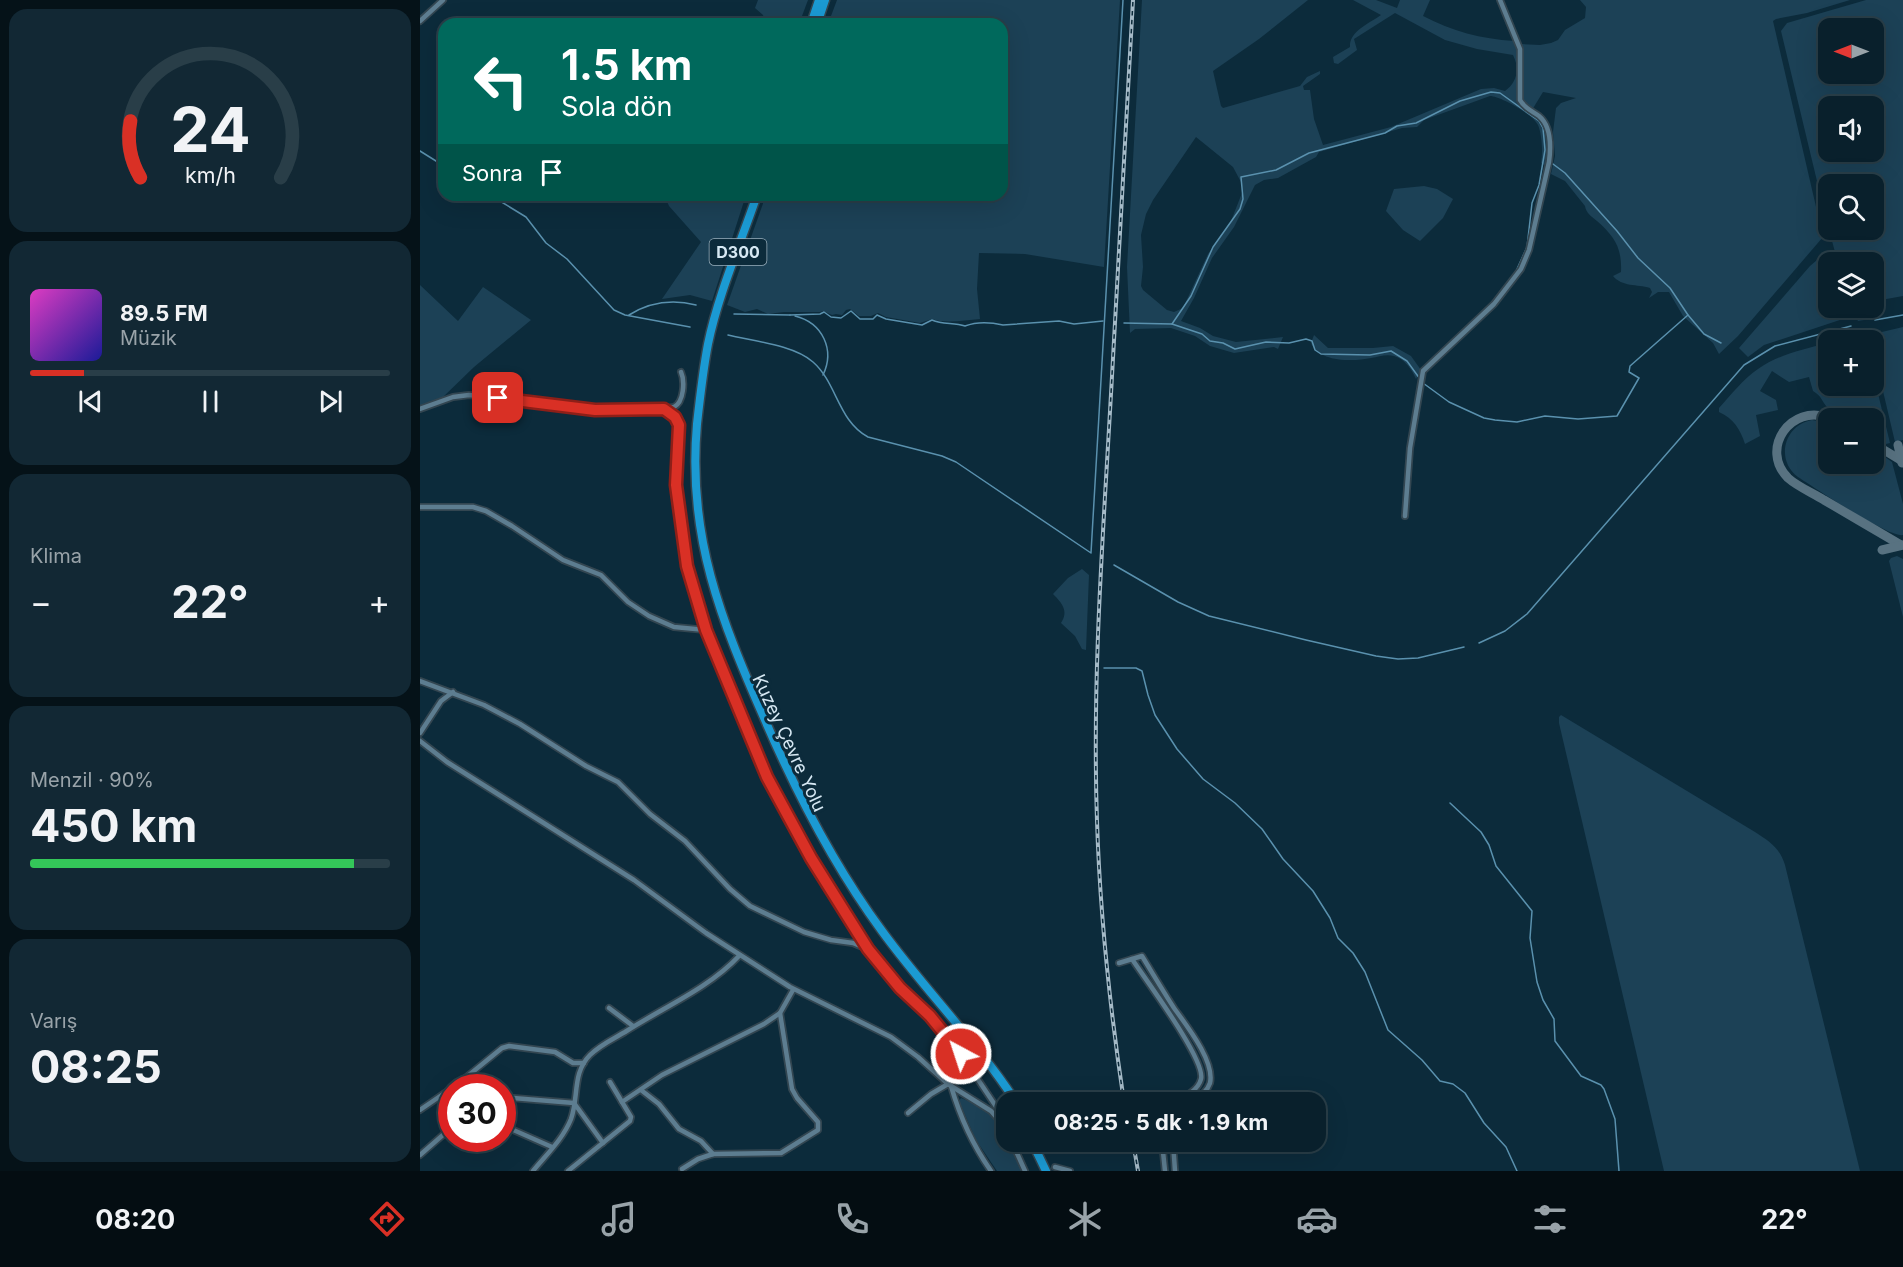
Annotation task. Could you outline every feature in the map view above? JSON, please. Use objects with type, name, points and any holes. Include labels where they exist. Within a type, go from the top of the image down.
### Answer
[{"type":"highway","points":[[814,18],[823,1]]},
{"type":"highway","points":[[819,18],[823,1]]},
{"type":"highway","name":"D300","points":[[706,342],[750,201]]},
{"type":"highway","name":"D300","points":[[716,308],[755,201]]},
{"type":"highway","name":"Kuzey Çevre Yolu","points":[[706,342],[692,424],[690,460],[692,506],[707,586],[730,654],[792,794],[840,878],[878,935],[1002,1092]]},
{"type":"highway","name":"Kuzey Çevre Yolu","points":[[706,342],[697,425],[698,512],[712,585],[735,651],[797,791],[844,876],[889,940],[1008,1092]]},
{"type":"highway","points":[[1037,1152],[1046,1171]]},
{"type":"highway","points":[[1044,1152],[1053,1169]]},
{"type":"street","points":[[420,21],[444,0]]},
{"type":"street","points":[[1405,516],[1408,456],[1423,371],[1494,304],[1521,269],[1529,250],[1549,162],[1550,148],[1546,126],[1541,118],[1524,106],[1520,100],[1520,49],[1500,0]]},
{"type":"street","points":[[420,409],[453,397],[469,395],[595,410],[664,409],[674,407],[679,402],[684,380],[681,372]]},
{"type":"street","points":[[664,409],[679,423],[676,485],[685,558],[706,630],[767,777],[811,858],[868,949],[900,988],[930,1016],[961,1054],[996,1109]]},
{"type":"street","points":[[420,507],[473,507],[486,511],[556,556],[601,575],[628,602],[649,616],[674,627],[706,630]]},
{"type":"street","points":[[420,681],[484,705],[520,724],[586,766],[618,782],[650,814],[685,841],[730,889],[750,906],[804,932],[825,939],[853,943],[868,949]]},
{"type":"street","points":[[420,733],[441,701],[453,692]]},
{"type":"street","points":[[420,741],[456,768],[626,874],[739,956],[793,990],[883,1032],[918,1057],[950,1085],[996,1116]]},
{"type":"street","points":[[533,1171],[568,1124],[576,1085],[584,1063],[597,1049],[697,989],[739,956]]},
{"type":"street","points":[[1119,963],[1142,956],[1188,1026],[1208,1064],[1209,1085],[1204,1092]]},
{"type":"street","points":[[1132,959],[1194,1053],[1202,1070],[1202,1078],[1197,1087],[1189,1092]]},
{"type":"street","points":[[622,1102],[662,1075],[741,1036],[780,1013],[793,990]]},
{"type":"street","points":[[609,1008],[633,1026]]},
{"type":"street","points":[[682,1170],[698,1159],[713,1154],[781,1153],[818,1130],[818,1122],[792,1089],[780,1013]]},
{"type":"street","points":[[471,1074],[502,1048],[509,1046],[555,1052],[573,1064],[584,1063]]},
{"type":"street","points":[[568,1171],[631,1120],[610,1082]]},
{"type":"street","points":[[908,1113],[931,1094],[950,1085]]},
{"type":"street","points":[[950,1085],[965,1126],[991,1171]]},
{"type":"street","points":[[641,1090],[657,1102],[679,1129],[701,1141],[713,1154]]},
{"type":"street","points":[[420,1110],[438,1098]]},
{"type":"street","points":[[516,1098],[574,1103],[603,1143]]},
{"type":"street","points":[[516,1131],[552,1147]]},
{"type":"street","points":[[420,1155],[438,1139]]},
{"type":"street","points":[[1016,1152],[1025,1171]]},
{"type":"street","points":[[1163,1152],[1165,1171]]},
{"type":"street","points":[[1174,1152],[1175,1171]]},
{"type":"street","points":[[1053,1169],[1070,1171]]},
{"type":"shaded area","points":[[758,0],[808,0],[801,18],[764,18],[755,8]]},
{"type":"shaded area","points":[[837,0],[1120,0],[1104,267],[1025,254],[979,253],[977,289],[980,319],[949,321],[932,319],[920,323],[886,317],[878,313],[871,316],[859,316],[850,309],[842,315],[832,315],[823,311],[768,314],[757,309],[745,312],[727,305],[764,201],[1008,201],[1008,18],[830,18]]},
{"type":"shaded area","points":[[1142,0],[1308,0],[1259,39],[1213,71],[1223,108],[1300,86],[1307,77],[1320,71],[1320,74],[1303,86],[1304,90],[1310,90],[1314,119],[1323,145],[1391,127],[1481,89],[1494,88],[1505,91],[1512,84],[1516,75],[1513,55],[1477,49],[1445,40],[1395,13],[1354,39],[1357,50],[1338,64],[1334,63],[1333,57],[1350,47],[1356,32],[1381,15],[1353,0],[1376,0],[1397,8],[1400,0],[1430,0],[1423,16],[1445,26],[1478,36],[1514,41],[1518,44],[1540,45],[1558,40],[1565,30],[1585,18],[1586,7],[1580,0],[1850,0],[1773,21],[1818,215],[1818,240],[1820,240],[1738,336],[1719,354],[1713,343],[1683,316],[1669,292],[1658,292],[1649,298],[1652,292],[1650,288],[1625,284],[1613,276],[1621,272],[1621,264],[1619,250],[1613,238],[1588,213],[1565,181],[1551,174],[1555,156],[1553,132],[1556,108],[1561,103],[1576,98],[1543,92],[1532,110],[1542,122],[1547,135],[1548,165],[1546,166],[1541,163],[1541,138],[1535,121],[1516,107],[1490,96],[1424,120],[1417,127],[1402,128],[1319,152],[1316,157],[1278,178],[1264,180],[1255,185],[1234,227],[1212,258],[1181,321],[1213,336],[1236,342],[1283,337],[1278,349],[1274,347],[1234,353],[1210,346],[1195,336],[1171,328],[1135,329],[1130,333],[1127,267]],"holes":[[[1196,137],[1233,167],[1242,184],[1242,193],[1231,221],[1208,254],[1183,308],[1174,312],[1167,310],[1141,286],[1143,267],[1141,235],[1146,214],[1153,200]]]},
{"type":"shaded area","points":[[1866,0],[1903,0],[1903,296],[1884,299],[1884,252],[1835,252],[1832,240],[1884,240],[1884,174],[1818,174],[1818,185],[1781,31],[1787,23]]},
{"type":"shaded area","points":[[1424,186],[1437,189],[1453,199],[1443,218],[1420,241],[1403,230],[1386,211],[1394,189]]},
{"type":"shaded area","points":[[667,201],[744,201],[712,301],[690,295],[662,299],[701,242]]},
{"type":"shaded area","points":[[1818,259],[1818,318],[1846,318],[1764,345],[1748,357],[1739,348]]},
{"type":"shaded area","points":[[420,285],[458,321],[483,287],[531,320],[474,367],[441,399],[420,407]]},
{"type":"shaded area","points":[[1903,327],[1903,440],[1895,442],[1884,395],[1884,331]]},
{"type":"shaded area","points":[[1314,335],[1328,348],[1393,346],[1411,356],[1421,370],[1416,379],[1405,362],[1391,355],[1355,360],[1328,357],[1321,354],[1311,343]]},
{"type":"shaded area","points":[[1818,346],[1818,394],[1813,391],[1809,377],[1789,382],[1772,371],[1760,391],[1776,400],[1778,410],[1756,415],[1760,436],[1745,444],[1736,425],[1719,412],[1719,408],[1747,377],[1775,359]]},
{"type":"shaded area","points":[[1820,396],[1879,396],[1882,408],[1828,408]]},
{"type":"shaded area","points":[[1884,418],[1890,443],[1884,443]]},
{"type":"shaded area","points":[[1812,420],[1818,421],[1818,474],[1884,474],[1884,456],[1892,462],[1903,504],[1903,535],[1895,534],[1868,521],[1798,477],[1791,470],[1785,453],[1786,444],[1789,436],[1802,423]]},
{"type":"shaded area","points":[[1897,556],[1903,559],[1903,617],[1889,561]]},
{"type":"shaded area","points":[[1082,569],[1089,575],[1086,650],[1082,649],[1075,636],[1061,623],[1064,611],[1062,604],[1053,594],[1068,578]]},
{"type":"shaded area","points":[[1561,715],[1755,832],[1777,849],[1785,865],[1860,1171],[1664,1171],[1559,723]]},
{"type":"shaded area","points":[[961,1098],[972,1103],[996,1119],[996,1152],[1015,1152],[1023,1171],[997,1171],[976,1140],[959,1101]]},
{"type":"waterway","points":[[728,335],[784,348],[805,356],[828,380],[850,421],[868,437],[942,456],[956,462],[1091,553],[1123,0]]},
{"type":"waterway","points":[[1172,324],[1191,296],[1213,247],[1240,209],[1243,199],[1241,177],[1276,170],[1309,153],[1385,133],[1397,126],[1416,123],[1460,101],[1491,92],[1500,93],[1539,121],[1543,128],[1545,150],[1539,185],[1532,203],[1527,247],[1517,269]]},
{"type":"waterway","points":[[420,151],[438,162]]},
{"type":"waterway","points":[[1553,164],[1565,173],[1638,258],[1670,288],[1704,334],[1721,343]]},
{"type":"waterway","points":[[500,201],[526,217],[546,243],[567,259],[614,310],[625,315],[690,327]]},
{"type":"waterway","points":[[629,315],[645,307],[661,303],[678,302],[696,305]]},
{"type":"waterway","points":[[790,315],[824,312],[831,317],[841,318],[851,311],[860,319],[873,319],[877,315],[886,319],[922,325],[932,320],[965,326],[975,323],[1003,325],[1059,321],[1074,324],[1103,321]]},
{"type":"waterway","points":[[734,314],[790,315]]},
{"type":"waterway","points":[[1423,383],[1449,402],[1484,418],[1495,420],[1517,422],[1545,416],[1578,419],[1617,416],[1639,378],[1629,372],[1630,366],[1688,315]]},
{"type":"waterway","points":[[1875,320],[1903,315]]},
{"type":"waterway","points":[[795,316],[813,325],[824,339],[828,356],[823,375]]},
{"type":"waterway","points":[[1124,323],[1172,324],[1235,349],[1266,342],[1289,343],[1306,339],[1312,341],[1315,350],[1321,354],[1370,355],[1391,351],[1407,361],[1420,379]]},
{"type":"waterway","points":[[1479,643],[1505,631],[1527,614],[1744,365],[1775,346],[1851,326]]},
{"type":"waterway","points":[[1114,565],[1178,602],[1209,616],[1306,640],[1398,659],[1418,658],[1464,647]]},
{"type":"waterway","points":[[1104,668],[1136,668],[1142,671],[1155,715],[1177,749],[1203,779],[1235,803],[1262,829],[1283,859],[1313,891],[1330,918],[1338,938],[1353,953],[1365,972],[1388,1030],[1422,1060],[1440,1081],[1453,1084],[1465,1093],[1484,1123],[1506,1147],[1517,1171]]},
{"type":"waterway","points":[[1450,803],[1481,832],[1489,845],[1496,866],[1532,911],[1530,938],[1537,982],[1543,1000],[1554,1019],[1555,1041],[1581,1076],[1601,1085],[1604,1089],[1615,1119],[1619,1171]]},
{"type":"taxiway","points":[[1818,416],[1802,417],[1783,432],[1778,442],[1777,454],[1780,466],[1788,478],[1796,484],[1901,545]]},
{"type":"taxiway","points":[[1898,445],[1902,463]]},
{"type":"taxiway","points":[[1884,450],[1902,461]]},
{"type":"taxiway","points":[[1882,550],[1903,545]]},
{"type":"railway","points":[[1123,1092],[1103,927],[1097,821],[1096,714],[1102,554],[1133,0]]},
{"type":"railway","points":[[1135,1152],[1138,1171]]},
{"type":"route","points":[[498,398],[595,410],[664,409],[677,419],[679,425],[676,485],[687,566],[706,630],[767,777],[811,858],[868,949],[900,988],[930,1016],[961,1054]]}]
